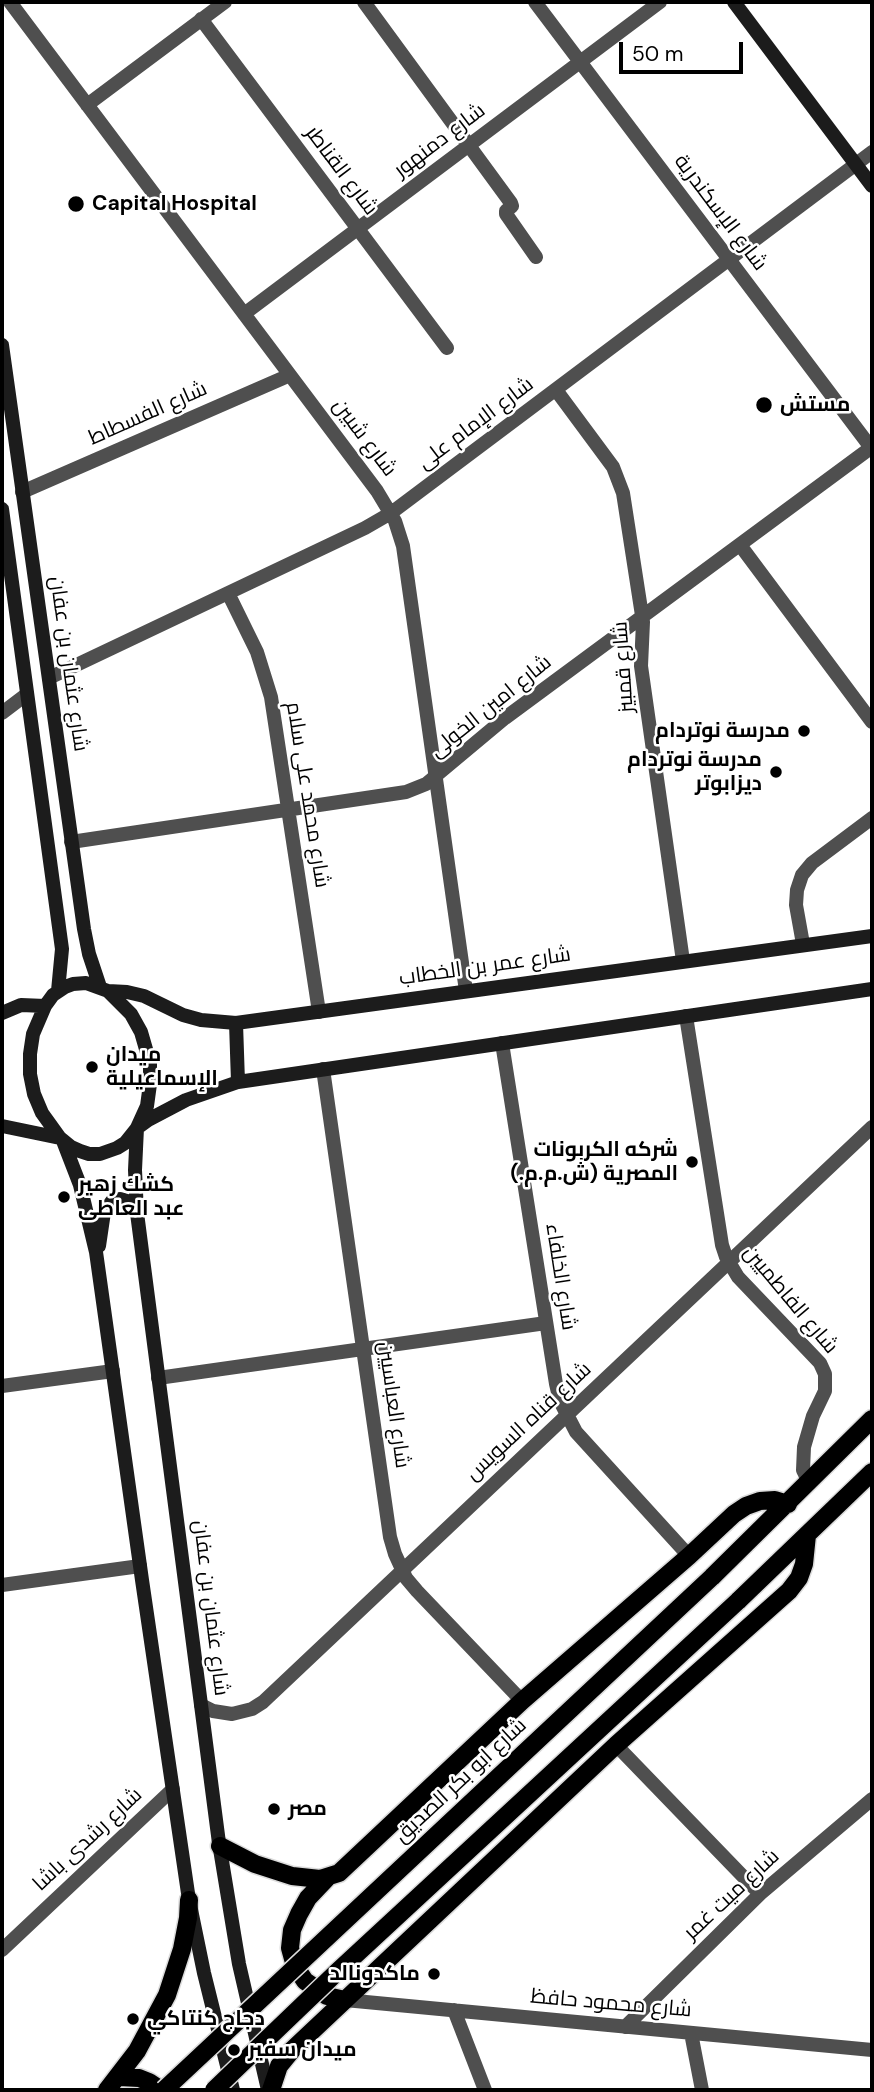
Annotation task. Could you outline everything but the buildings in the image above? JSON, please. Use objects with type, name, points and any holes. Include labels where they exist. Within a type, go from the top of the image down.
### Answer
[{"type":"main road","points":[[734,2],[872,186]]},
{"type":"main road","name":"شارع عثمان بن عفان","points":[[2,345],[85,937],[104,989]]},
{"type":"main road","points":[[2,509],[61,941],[62,966],[58,991]]},
{"type":"main road","name":"شارع عمر بن الخطاب","points":[[104,989],[144,996],[183,1015],[201,1020],[236,1023],[872,936]]},
{"type":"main road","points":[[2,1126],[61,1140],[89,1154],[108,1152],[124,1143],[144,1116],[150,1073],[148,1052],[136,1023],[124,1005],[104,989],[78,983],[58,991],[45,1006],[36,1024],[31,1044],[30,1074],[42,1113],[61,1140],[87,1207],[98,1264],[189,1900],[233,2090]]},
{"type":"main road","points":[[137,1128],[186,1100],[238,1082],[872,989]]},
{"type":"main road","points":[[2,1013],[20,1006],[45,1006]]},
{"type":"main road","points":[[236,1023],[238,1082]]},
{"type":"main road","name":"شارع عثمان بن عفان","points":[[137,1128],[137,1213],[220,1846],[239,1964],[270,2090]]},
{"type":"main road","points":[[98,1264],[103,1216],[109,1204],[124,1200],[131,1203],[137,1213]]},
{"type":"main road","name":"شارع ابو بكر الصديق","points":[[163,2090],[712,1577],[872,1419]]},
{"type":"main road","points":[[214,2090],[337,1972],[738,1601],[872,1472]]},
{"type":"main road","name":"شارع ابو بكر الصديق","points":[[345,2000],[327,1996],[311,1987],[299,1974],[292,1958],[290,1939],[299,1913],[308,1898],[327,1878],[344,1868],[522,1701],[740,1509],[767,1500],[788,1504]]},
{"type":"main road","points":[[270,2090],[275,2074],[285,2058],[345,2000],[616,1745],[794,1585],[804,1564],[807,1535]]},
{"type":"main road","points":[[220,1846],[254,1864],[277,1872],[311,1879],[327,1878]]},
{"type":"main road","points":[[113,2084],[145,2038],[170,1987],[185,1933],[189,1900]]},
{"type":"main road","points":[[113,2084],[139,2078],[163,2090]]},
{"type":"street","name":"شارع شبين","points":[[10,2],[391,513],[403,546],[466,991]]},
{"type":"street","points":[[87,105],[225,2]]},
{"type":"street","points":[[364,2],[512,203],[506,214],[536,257]]},
{"type":"street","name":"شارع الإسكندرية","points":[[535,2],[872,448]]},
{"type":"street","name":"شارع دمنهور","points":[[244,314],[660,2]]},
{"type":"street","name":"شارع القناطر","points":[[201,19],[447,348]]},
{"type":"street","name":"شارع الإمام على","points":[[49,678],[374,524],[872,152]]},
{"type":"street","name":"شارع الفسطاط","points":[[22,492],[290,375]]},
{"type":"street","name":"شارع قمبيز","points":[[556,390],[613,467],[624,493],[643,627],[641,666],[683,961]]},
{"type":"street","name":"شارع امين الخولى","points":[[71,842],[406,792],[426,784],[505,718],[872,448]]},
{"type":"street","points":[[740,545],[872,722]]},
{"type":"street","name":"شارع محمد على سلام","points":[[228,593],[265,674],[273,709],[319,1012]]},
{"type":"street","points":[[2,713],[27,694]]},
{"type":"street","points":[[803,944],[796,905],[802,875],[812,863],[872,818]]},
{"type":"street","name":"شارع الفاطميين","points":[[686,1016],[722,1245],[738,1277],[823,1369],[826,1380],[825,1391],[810,1424],[804,1447],[803,1470],[809,1482]]},
{"type":"street","name":"شارع الخلفاء","points":[[502,1043],[557,1392],[566,1416],[582,1439],[689,1556]]},
{"type":"street","name":"شارع العباسيين","points":[[323,1069],[390,1537],[395,1555],[402,1571],[417,1591],[522,1701]]},
{"type":"street","name":"شارع قناه السويس","points":[[201,1705],[226,1714],[239,1713],[258,1706],[872,1127]]},
{"type":"street","points":[[158,1378],[546,1323]]},
{"type":"street","points":[[2,1386],[113,1371]]},
{"type":"street","points":[[2,1585],[140,1566]]},
{"type":"street","points":[[616,1745],[760,1894]]},
{"type":"street","name":"شارع رشدى باشا","points":[[2,1950],[173,1788]]},
{"type":"street","name":"شارع ميت غمر","points":[[625,2027],[760,1894],[872,1799]]},
{"type":"street","name":"شارع محمود حافظ","points":[[345,2000],[872,2050]]},
{"type":"street","points":[[454,2010],[485,2090]]},
{"type":"street","points":[[691,2033],[702,2090]]},
{"type":"place","name":"Capital Hospital","points":[[76,204]]},
{"type":"place","name":"مستش","points":[[764,405]]},
{"type":"place","name":"مدرسة نوتردام","points":[[804,731]]},
{"type":"place","name":"مدرسة نوتردام ديزابوتر","points":[[776,772]]},
{"type":"place","name":"ميدان الإسماعيلية","points":[[92,1067]]},
{"type":"place","name":"شركه الكربونات المصرية (ش.م.م.)","points":[[692,1162]]},
{"type":"place","name":"كشك زهير عبد العاطى","points":[[64,1197]]},
{"type":"place","name":"مصر","points":[[274,1809]]},
{"type":"place","name":"ماكدونالد","points":[[434,1974]]},
{"type":"place","name":"دجاج كنتاكي","points":[[133,2019]]},
{"type":"place","name":"ميدان سفير","points":[[234,2050]]}]
